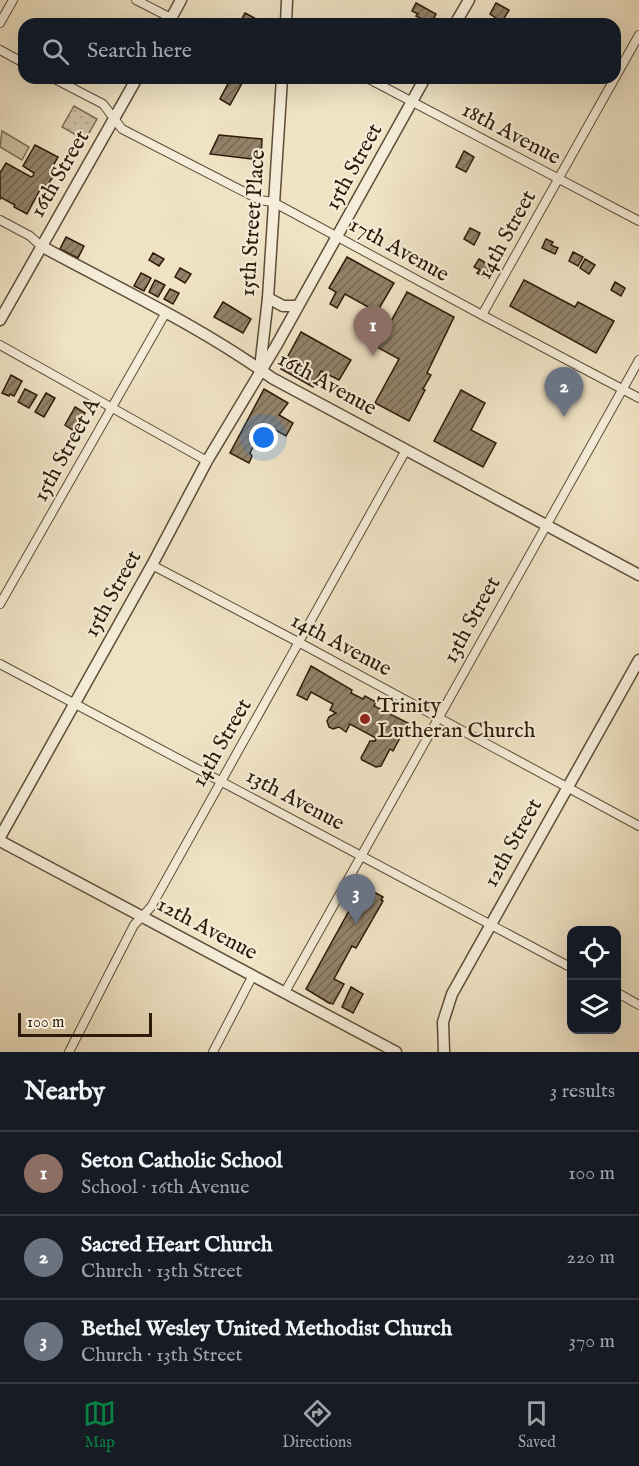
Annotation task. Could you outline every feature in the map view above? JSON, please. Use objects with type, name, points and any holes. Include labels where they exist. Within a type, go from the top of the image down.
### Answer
[{"type":"street","points":[[0,22],[13,0]]},
{"type":"street","points":[[136,0],[164,18]]},
{"type":"street","points":[[171,18],[181,0]]},
{"type":"street","points":[[286,18],[287,0]]},
{"type":"street","points":[[458,18],[469,0]]},
{"type":"street","name":"14th Street","points":[[621,67],[639,35]]},
{"type":"street","points":[[0,50],[18,60]]},
{"type":"street","name":"17th Avenue","points":[[65,84],[103,104],[122,129],[260,200],[273,202],[639,398]]},
{"type":"street","name":"16th Street","points":[[0,320],[134,84]]},
{"type":"street","name":"15th Street Place","points":[[260,370],[268,298],[282,84]]},
{"type":"street","name":"18th Avenue","points":[[378,84],[639,221]]},
{"type":"street","name":"15th Street","points":[[0,839],[207,461],[337,237],[422,84]]},
{"type":"street","name":"14th Street","points":[[482,315],[612,84]]},
{"type":"street","name":"16th Avenue","points":[[0,220],[30,236],[41,246],[240,355],[272,378],[639,575]]},
{"type":"street","points":[[268,298],[283,306],[297,306]]},
{"type":"street","name":"15th Street A","points":[[0,604],[165,314]]},
{"type":"street","points":[[0,345],[207,461]]},
{"type":"street","name":"13th Street","points":[[285,992],[639,360]]},
{"type":"street","name":"14th Street","points":[[69,1052],[134,925],[151,907],[406,450]]},
{"type":"street","name":"14th Avenue","points":[[152,565],[639,826]]},
{"type":"street","name":"12th Street","points":[[444,1052],[443,1022],[448,1002],[639,660]]},
{"type":"street","name":"13th Avenue","points":[[0,664],[567,965]]},
{"type":"street","name":"12th Avenue","points":[[0,839],[396,1052]]},
{"type":"street","points":[[213,1052],[253,975]]},
{"type":"street","points":[[621,995],[639,1005]]},
{"type":"shaded area","points":[[74,106],[97,119],[85,140],[62,127]]},
{"type":"shaded area","points":[[2,131],[29,147],[22,160],[0,147]]},
{"type":"building","points":[[416,3],[436,14],[434,18],[420,18],[412,11]]},
{"type":"building","points":[[496,3],[509,10],[504,18],[496,18],[490,14]]},
{"type":"building","points":[[245,13],[254,18],[242,18]]},
{"type":"building","points":[[228,84],[242,84],[230,105],[220,99]]},
{"type":"building","points":[[219,135],[262,139],[261,160],[210,154]]},
{"type":"building","points":[[35,145],[58,157],[49,173],[54,175],[47,186],[43,184],[27,214],[14,207],[15,205],[0,199],[0,173],[6,163],[33,176],[34,173],[23,166]]},
{"type":"building","points":[[464,151],[474,157],[466,172],[456,167]]},
{"type":"building","points":[[470,228],[480,233],[474,245],[464,239]]},
{"type":"building","points":[[66,237],[84,246],[78,258],[60,249]]},
{"type":"building","points":[[546,239],[558,248],[555,254],[542,248]]},
{"type":"building","points":[[573,252],[583,257],[578,266],[569,261]]},
{"type":"building","points":[[153,253],[164,259],[159,266],[149,260]]},
{"type":"building","points":[[347,257],[394,283],[377,312],[345,294],[337,308],[330,304],[336,292],[329,288]]},
{"type":"building","points":[[479,259],[491,266],[484,277],[477,273],[480,270],[474,267]]},
{"type":"building","points":[[585,259],[595,265],[589,274],[580,268]]},
{"type":"building","points":[[180,268],[191,274],[185,283],[175,277]]},
{"type":"building","points":[[141,273],[151,278],[144,291],[134,286]]},
{"type":"building","points":[[155,280],[165,285],[158,297],[149,292]]},
{"type":"building","points":[[524,280],[575,307],[578,302],[614,321],[596,353],[510,306]]},
{"type":"building","points":[[615,282],[625,288],[621,296],[611,290]]},
{"type":"building","points":[[170,289],[179,293],[173,304],[164,299]]},
{"type":"building","points":[[407,292],[454,317],[427,373],[431,375],[409,421],[375,403],[399,359],[377,347]]},
{"type":"building","points":[[223,302],[251,319],[243,333],[214,317]]},
{"type":"building","points":[[301,332],[351,360],[339,380],[321,371],[313,387],[281,369]]},
{"type":"building","points":[[11,375],[22,381],[14,396],[2,393]]},
{"type":"building","points":[[25,389],[37,395],[29,408],[18,402]]},
{"type":"building","points":[[264,389],[288,403],[279,415],[293,423],[286,436],[265,424],[250,453],[252,456],[249,463],[230,453]]},
{"type":"building","points":[[461,390],[485,403],[471,430],[496,443],[483,467],[434,441]]},
{"type":"building","points":[[46,393],[55,398],[44,417],[35,412]]},
{"type":"building","points":[[75,407],[85,413],[74,431],[65,425]]},
{"type":"building","name":"Trinity Lutheran Church","points":[[311,666],[352,690],[351,693],[363,699],[365,696],[376,702],[374,706],[408,723],[393,751],[390,749],[381,766],[376,767],[361,758],[370,741],[375,741],[376,738],[350,724],[346,732],[339,727],[333,729],[329,727],[327,721],[329,717],[336,713],[330,710],[333,704],[311,692],[307,700],[297,695]]},
{"type":"building","points":[[365,887],[383,897],[381,900],[383,901],[356,948],[352,946],[334,979],[344,984],[333,1004],[329,1003],[306,989],[361,889]]},
{"type":"building","points":[[351,987],[363,994],[353,1013],[342,1007]]},
{"type":"place","name":"Seton Catholic School","points":[[373,356]]},
{"type":"place","name":"Sacred Heart Church","points":[[564,417]]},
{"type":"place","name":"Trinity Lutheran Church","points":[[365,719]]},
{"type":"place","name":"Bethel Wesley United Methodist Church","points":[[356,924]]}]
